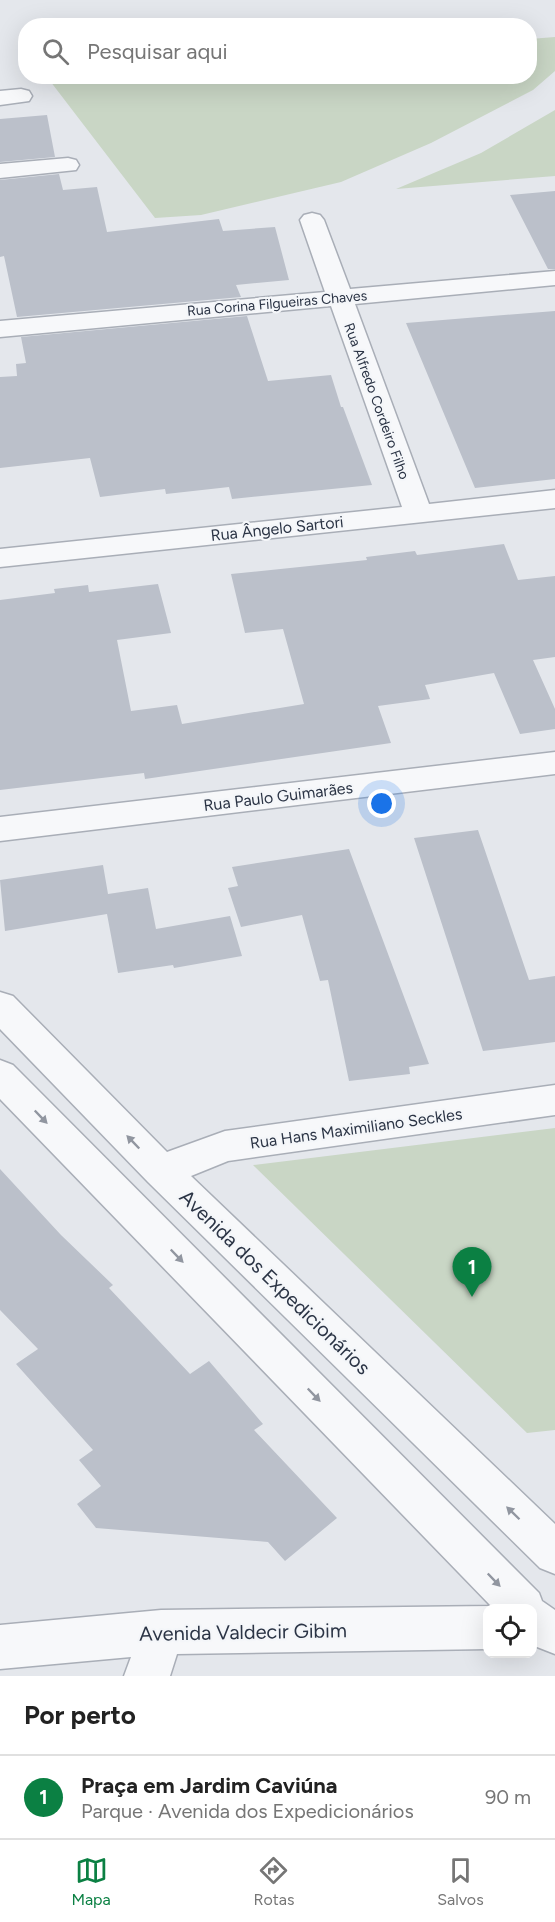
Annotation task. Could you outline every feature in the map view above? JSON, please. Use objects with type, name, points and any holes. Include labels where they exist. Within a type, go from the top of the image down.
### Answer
[{"type":"street","points":[[0,171],[68,165]]},
{"type":"street","name":"Rua Alfredo Cordeiro Filho","points":[[312,220],[418,513]]},
{"type":"street","name":"Rua Corina Filgueiras Chaves","points":[[0,329],[555,278]]},
{"type":"street","name":"Rua Ângelo Sartori","points":[[0,558],[555,499]]},
{"type":"street","name":"Rua Paulo Guimarães","points":[[0,829],[555,763]]},
{"type":"street","name":"Avenida dos Expedicionários","points":[[0,1006],[160,1171],[555,1553]]},
{"type":"street","points":[[0,1075],[540,1623]]},
{"type":"street","name":"Rua Hans Maximiliano Seckles","points":[[160,1171],[225,1146],[555,1100]]},
{"type":"street","name":"Avenida Valdecir Gibim","points":[[0,1647],[161,1632],[483,1627]]},
{"type":"street","points":[[147,1676],[161,1632]]},
{"type":"green space","points":[[555,37],[555,71],[533,90],[431,143],[341,182],[201,215],[155,218],[52,84],[537,84],[537,38]]},
{"type":"green space","points":[[555,110],[555,176],[396,189],[481,153]]},
{"type":"green space","points":[[555,1128],[555,1430],[527,1433],[253,1165]]},
{"type":"building","points":[[47,115],[55,157],[0,162],[0,119]]},
{"type":"building","points":[[59,174],[63,190],[97,187],[107,232],[219,219],[223,231],[275,227],[289,280],[236,285],[241,297],[17,317],[4,256],[0,257],[0,180]]},
{"type":"building","points":[[555,191],[555,269],[548,269],[510,195]]},
{"type":"building","points":[[555,311],[555,479],[475,488],[406,323]]},
{"type":"building","points":[[247,316],[268,381],[331,375],[341,407],[343,407],[372,485],[232,499],[229,487],[166,494],[165,489],[100,497],[90,458],[0,468],[0,377],[17,376],[16,364],[26,363],[21,337]]},
{"type":"building","points":[[504,544],[518,580],[555,576],[555,657],[533,660],[555,709],[555,729],[520,734],[494,673],[425,685],[430,699],[378,706],[391,743],[145,779],[144,773],[0,790],[0,600],[55,593],[54,589],[88,585],[89,592],[158,584],[171,633],[117,640],[131,711],[177,705],[182,724],[304,704],[283,629],[245,633],[231,574],[367,560],[366,557],[415,551],[417,555]]},
{"type":"building","points":[[478,830],[529,980],[555,976],[555,1042],[483,1051],[414,838]]},
{"type":"building","points":[[349,849],[429,1064],[409,1067],[410,1074],[349,1081],[328,980],[320,981],[302,915],[241,927],[228,888],[238,886],[232,867]]},
{"type":"building","points":[[103,865],[108,894],[148,888],[156,929],[230,916],[242,956],[174,968],[173,965],[118,973],[107,914],[5,931],[0,880]]},
{"type":"building","points":[[0,1169],[61,1235],[113,1285],[109,1288],[190,1374],[209,1361],[263,1424],[254,1430],[337,1518],[285,1561],[268,1542],[96,1528],[77,1504],[101,1486],[79,1460],[93,1450],[16,1364],[38,1349],[0,1310]]},
{"type":"place","name":"Praça em Jardim Caviúna","points":[[472,1297]]}]
